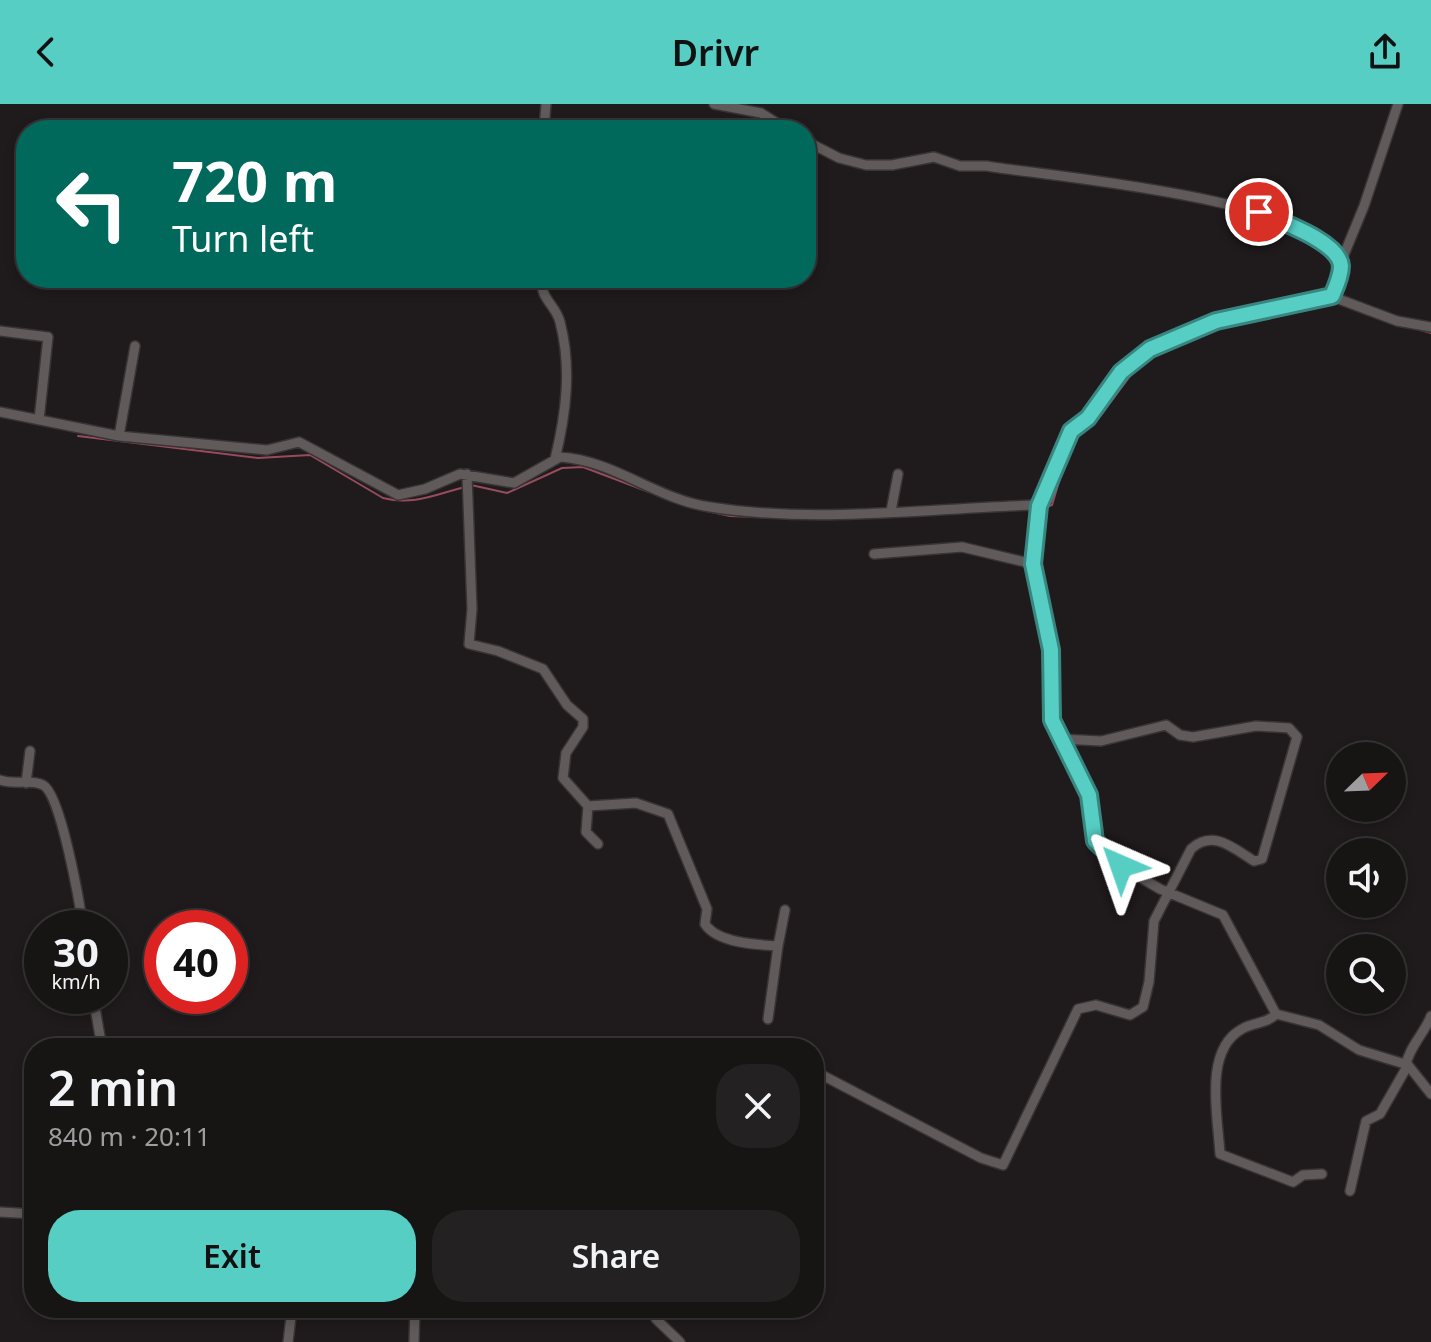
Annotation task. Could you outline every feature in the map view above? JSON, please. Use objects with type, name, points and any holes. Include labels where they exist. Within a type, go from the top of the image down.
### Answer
[{"type":"street","points":[[714,104],[761,113],[772,120]]},
{"type":"street","points":[[1332,296],[1341,262],[1364,206],[1398,104]]},
{"type":"street","points":[[816,146],[839,158],[866,165],[892,165],[934,157],[960,166],[986,166],[1193,195],[1259,212],[1303,231],[1327,246],[1341,262]]},
{"type":"street","points":[[543,288],[543,296],[562,327],[566,364],[566,413],[555,459]]},
{"type":"street","points":[[1276,1014],[1223,915],[1169,893],[1121,866],[1095,841],[1089,795],[1052,720],[1051,650],[1033,564],[1038,507],[1071,431],[1088,418],[1121,372],[1150,349],[1216,321],[1332,296],[1397,321],[1431,327]]},
{"type":"street","points":[[0,331],[48,338],[39,420]]},
{"type":"street","points":[[119,436],[135,346]]},
{"type":"street","points":[[0,412],[119,436],[267,450],[299,442],[398,495],[467,476],[514,483],[555,459],[566,457],[596,465],[708,507],[816,513],[1038,507]]},
{"type":"street","points":[[891,511],[898,474]]},
{"type":"street","points":[[467,476],[472,609],[469,644],[498,651],[543,669],[567,705],[582,717],[583,727],[566,753],[563,778],[588,806],[586,832],[598,844]]},
{"type":"street","points":[[874,554],[962,547],[1033,564]]},
{"type":"street","points":[[824,1076],[981,1158],[1003,1165],[1078,1009],[1096,1005],[1130,1015],[1143,1007],[1149,982],[1150,935],[1191,849],[1200,841],[1216,839],[1254,861],[1262,859],[1296,745],[1295,732],[1256,726],[1193,737],[1160,725],[1101,741],[1061,739]]},
{"type":"street","points":[[26,783],[30,751]]},
{"type":"street","points":[[0,780],[44,786],[52,796],[70,857],[80,910]]},
{"type":"street","points":[[588,806],[636,803],[662,810],[679,835],[707,909],[705,924],[709,930],[757,945],[778,946]]},
{"type":"street","points":[[768,1019],[785,910]]},
{"type":"street","points":[[96,1014],[100,1038]]},
{"type":"street","points":[[1322,1174],[1303,1175],[1293,1182],[1220,1154],[1219,1054],[1241,1029],[1276,1014],[1319,1025],[1359,1050],[1407,1065],[1431,1094]]},
{"type":"street","points":[[1350,1191],[1366,1121],[1380,1114],[1407,1065],[1409,1050],[1420,1040],[1431,1016]]},
{"type":"street","points":[[0,1212],[24,1213]]},
{"type":"street","points":[[288,1342],[291,1318]]},
{"type":"street","points":[[414,1342],[415,1318]]},
{"type":"street","points":[[656,1319],[680,1342]]},
{"type":"waterway","points":[[1216,326],[1329,300],[1368,315]]},
{"type":"waterway","points":[[1417,329],[1431,333]]},
{"type":"waterway","points":[[1073,439],[1101,415],[1142,360]]},
{"type":"waterway","points":[[78,436],[258,458],[310,455],[383,498],[394,500],[425,498],[465,487]]},
{"type":"waterway","points":[[1043,508],[1052,505],[1070,445]]},
{"type":"waterway","points":[[471,485],[507,493],[562,468],[583,467],[657,495]]},
{"type":"waterway","points":[[693,508],[730,516],[757,517]]},
{"type":"route","points":[[1121,866],[1104,853],[1095,841],[1089,795],[1052,720],[1051,650],[1033,564],[1037,511],[1071,431],[1088,418],[1121,372],[1150,349],[1216,321],[1332,296],[1341,268],[1335,253],[1303,231],[1259,212]]}]
